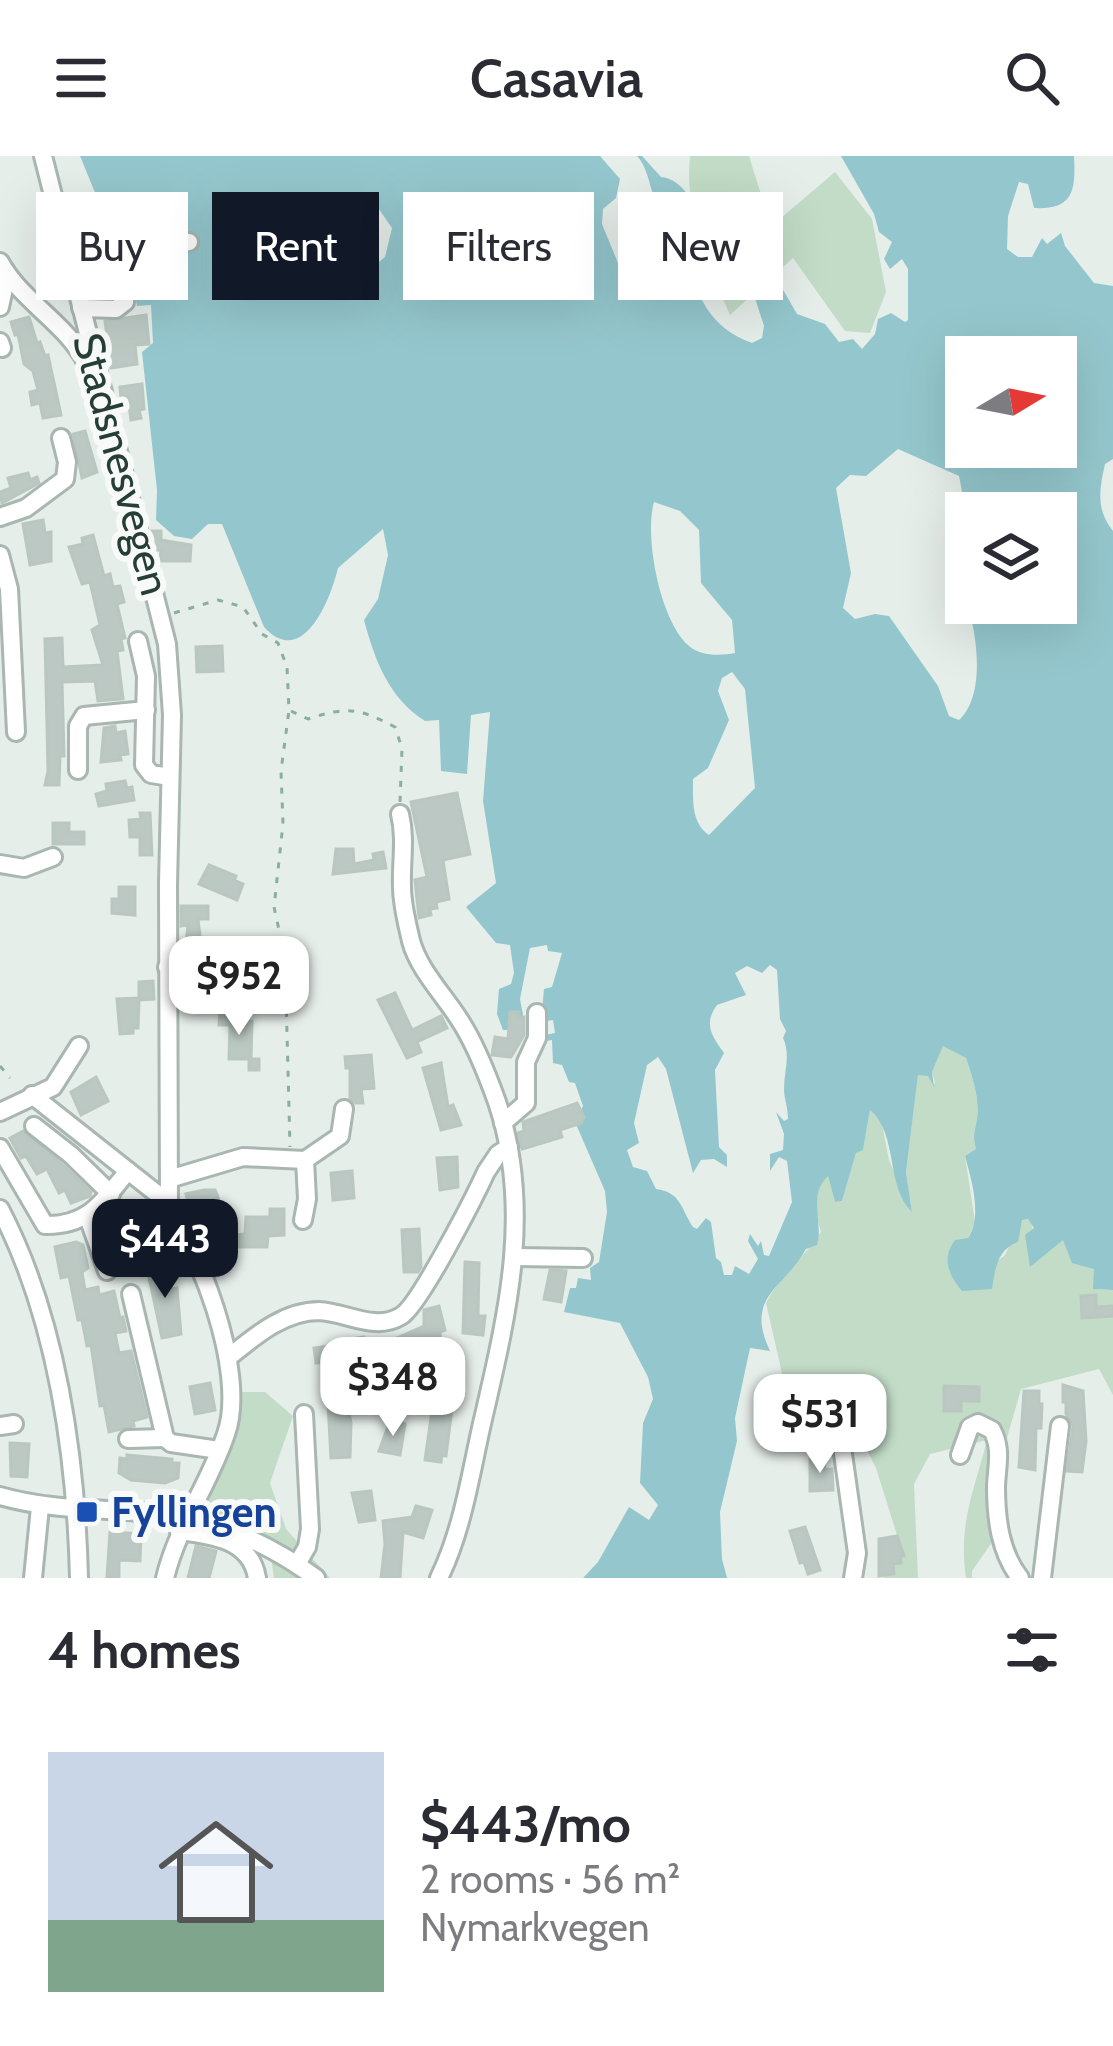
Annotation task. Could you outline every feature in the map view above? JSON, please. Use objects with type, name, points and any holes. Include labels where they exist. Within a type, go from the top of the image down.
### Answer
[{"type":"street","name":"Stadsnesvegen","points":[[43,156],[162,616],[170,674],[169,1207]]},
{"type":"street","points":[[81,308],[116,309],[125,302],[124,258],[130,251],[189,242]]},
{"type":"street","points":[[0,307],[3,268]]},
{"type":"street","points":[[3,268],[15,287],[64,329],[86,362],[96,364]]},
{"type":"street","points":[[0,517],[26,508],[65,478],[68,462],[62,438]]},
{"type":"street","points":[[0,555],[9,589],[16,732]]},
{"type":"street","name":"Stadsnesvegen","points":[[138,640],[146,676],[144,765],[151,774],[170,777]]},
{"type":"street","points":[[78,770],[77,731],[84,716],[146,710]]},
{"type":"street","points":[[400,814],[403,899],[412,941],[421,964],[476,1052],[503,1123],[515,1206],[515,1257],[507,1313],[463,1511],[439,1578]]},
{"type":"street","points":[[0,864],[24,868],[53,857]]},
{"type":"street","points":[[167,967],[221,964],[240,1007]]},
{"type":"street","points":[[503,1123],[526,1103],[526,1062],[537,1038],[537,1012]]},
{"type":"street","points":[[0,1112],[60,1080],[79,1046]]},
{"type":"street","points":[[32,1095],[169,1207],[190,1243],[229,1357],[230,1418],[165,1578]]},
{"type":"street","points":[[169,1179],[232,1159],[298,1160],[340,1136],[344,1109]]},
{"type":"street","points":[[34,1126],[111,1194]]},
{"type":"street","points":[[229,1357],[274,1324],[306,1312],[377,1322],[396,1319],[411,1309],[486,1172],[508,1147]]},
{"type":"street","points":[[0,1148],[45,1226],[88,1217],[128,1171]]},
{"type":"street","points":[[298,1160],[307,1199],[303,1220]]},
{"type":"street","points":[[2,1216],[45,1336],[60,1402],[79,1578]]},
{"type":"street","points":[[88,1217],[107,1271]]},
{"type":"street","points":[[515,1257],[583,1258]]},
{"type":"street","points":[[131,1294],[165,1438],[219,1450]]},
{"type":"street","points":[[297,1564],[308,1547],[310,1529],[304,1414]]},
{"type":"street","points":[[960,1454],[970,1427],[978,1423],[992,1430],[1000,1454],[996,1485],[1002,1542],[1020,1578]]},
{"type":"street","points":[[1042,1578],[1060,1426]]},
{"type":"street","points":[[128,1439],[165,1438]]},
{"type":"street","points":[[843,1454],[856,1553],[854,1578]]},
{"type":"street","points":[[0,1496],[40,1508],[237,1533],[316,1578]]},
{"type":"street","points":[[33,1578],[40,1508]]},
{"type":"street","points":[[184,1524],[242,1547],[257,1578]]},
{"type":"path","points":[[162,616],[218,600],[243,607],[262,634],[278,644],[287,667],[283,824],[274,907],[285,957],[298,1160]]},
{"type":"path","points":[[289,710],[308,719],[342,708],[363,711],[395,727],[402,748],[400,814]]},
{"type":"path","points":[[0,1066],[10,1078]]},
{"type":"green space","points":[[690,156],[749,156],[760,192],[690,192]]},
{"type":"green space","points":[[835,172],[872,219],[886,292],[870,333],[845,331],[793,258],[783,267],[783,216]]},
{"type":"green space","points":[[724,300],[747,300],[730,315]]},
{"type":"green space","points":[[943,1045],[966,1058],[978,1111],[976,1149],[965,1156],[975,1222],[968,1238],[993,1279],[993,1264],[1005,1255],[1022,1219],[1031,1220],[1033,1231],[1063,1239],[1094,1269],[1094,1289],[1113,1290],[1113,1395],[1099,1369],[1021,1389],[1001,1459],[997,1535],[972,1578],[966,1578],[966,1524],[987,1440],[930,1454],[914,1484],[918,1578],[884,1578],[897,1535],[862,1440],[861,1388],[848,1391],[831,1386],[789,1404],[766,1303],[821,1232],[817,1202],[828,1175],[835,1202],[842,1201],[856,1153],[863,1149],[870,1109],[882,1124],[889,1160],[912,1212],[906,1172],[918,1074],[935,1083],[932,1072]]},
{"type":"green space","points":[[231,1392],[265,1392],[293,1416],[270,1483],[286,1529],[330,1578],[274,1578],[270,1551],[201,1523],[214,1486]]},
{"type":"water","points":[[80,156],[600,156],[620,179],[616,198],[603,209],[602,224],[618,263],[618,300],[702,300],[721,325],[752,343],[762,338],[764,326],[756,300],[783,300],[783,290],[797,314],[825,324],[839,342],[853,339],[862,349],[875,334],[878,319],[891,313],[908,320],[908,269],[902,259],[890,269],[884,259],[892,242],[879,232],[841,156],[1074,156],[1073,188],[1057,206],[1034,208],[1028,184],[1019,182],[1008,216],[1007,249],[1018,257],[1032,257],[1042,238],[1047,244],[1061,233],[1065,246],[1094,283],[1113,286],[1113,459],[1105,464],[1100,499],[1113,531],[1113,1290],[1093,1289],[1094,1269],[1072,1263],[1063,1240],[1030,1267],[1025,1235],[1034,1228],[1028,1219],[1022,1220],[1018,1242],[1001,1255],[992,1289],[962,1291],[957,1285],[948,1267],[948,1253],[955,1240],[968,1238],[975,1219],[965,1156],[976,1149],[977,1104],[966,1058],[943,1046],[932,1072],[934,1087],[928,1076],[918,1075],[906,1172],[912,1212],[898,1189],[885,1133],[870,1110],[863,1150],[856,1153],[842,1201],[835,1202],[828,1176],[818,1192],[817,1245],[806,1249],[764,1305],[763,1332],[770,1351],[750,1348],[735,1418],[737,1441],[720,1512],[727,1578],[583,1578],[598,1562],[629,1507],[649,1520],[658,1505],[640,1483],[643,1423],[653,1399],[648,1377],[620,1323],[564,1312],[570,1288],[576,1288],[578,1278],[591,1280],[590,1268],[599,1262],[607,1212],[605,1191],[575,1122],[583,1106],[575,1083],[569,1082],[562,1065],[553,1063],[552,1040],[539,1042],[540,1036],[555,1033],[553,1020],[541,1022],[544,989],[552,987],[562,953],[548,951],[547,945],[530,948],[520,999],[523,1015],[503,1030],[497,1014],[499,989],[511,984],[514,973],[510,945],[496,943],[466,907],[496,883],[483,801],[490,712],[471,715],[467,774],[441,771],[439,720],[425,721],[393,690],[364,620],[378,599],[388,555],[383,529],[338,568],[313,625],[291,640],[278,638],[264,627],[222,524],[208,524],[192,539],[174,536],[156,520],[142,352],[153,343],[151,305],[137,306],[136,300],[188,300],[188,247],[197,246],[194,236],[188,236],[188,192],[95,192]],"holes":[[[654,502],[680,511],[699,530],[701,583],[732,620],[735,653],[699,652],[679,634],[657,578]],[[732,672],[745,689],[755,788],[709,835],[696,817],[693,779],[708,768],[729,720],[718,691],[722,678]],[[770,965],[777,970],[780,1019],[786,1031],[788,1119],[784,1121],[776,1112],[784,1134],[783,1150],[770,1154],[770,1171],[779,1157],[787,1161],[792,1202],[769,1256],[764,1255],[761,1241],[758,1246],[750,1234],[748,1241],[758,1259],[749,1274],[735,1266],[732,1275],[724,1275],[716,1258],[711,1222],[706,1218],[697,1229],[693,1227],[676,1198],[656,1189],[647,1171],[633,1167],[627,1150],[639,1143],[634,1123],[647,1065],[658,1057],[666,1069],[693,1173],[701,1160],[714,1159],[727,1167],[727,1155],[719,1147],[715,1070],[724,1053],[710,1024],[717,1005],[746,995],[735,973],[747,966],[762,973]]]},
{"type":"water","points":[[637,156],[661,177],[685,192],[652,192]]},
{"type":"building","points":[[146,315],[149,344],[135,345],[137,364],[111,368],[105,321]]},
{"type":"building","points":[[29,317],[37,343],[48,355],[61,415],[43,418],[40,403],[32,405],[30,392],[38,390],[11,322]]},
{"type":"building","points":[[142,384],[144,409],[139,410],[141,418],[131,420],[128,397],[121,398],[120,387]]},
{"type":"building","points":[[85,431],[97,472],[82,478],[73,434]]},
{"type":"building","points":[[28,473],[30,480],[37,477],[39,483],[2,503],[0,492],[11,488],[8,478]]},
{"type":"building","points":[[43,520],[45,533],[51,532],[51,561],[30,565],[23,524]]},
{"type":"building","points":[[151,531],[161,531],[161,540],[191,545],[190,561],[160,561],[161,550],[156,550]]},
{"type":"building","points":[[93,535],[104,576],[110,574],[113,587],[120,586],[124,602],[117,604],[125,638],[121,639],[123,650],[117,651],[123,699],[98,701],[95,681],[62,682],[64,756],[60,756],[59,785],[45,785],[45,639],[62,638],[63,667],[103,665],[92,630],[100,625],[90,582],[82,584],[69,547]]},
{"type":"building","points":[[222,646],[223,671],[197,672],[196,647]]},
{"type":"building","points":[[115,726],[116,733],[125,731],[128,754],[120,755],[121,760],[101,762],[104,728]]},
{"type":"building","points":[[125,781],[127,788],[132,787],[134,800],[99,806],[96,794],[107,791],[106,784]]},
{"type":"building","points":[[457,793],[470,854],[443,860],[449,899],[436,902],[431,915],[419,918],[415,880],[427,877],[411,802]]},
{"type":"building","points":[[140,813],[150,813],[152,855],[140,855],[140,837],[130,837],[129,820],[141,819]]},
{"type":"building","points":[[53,823],[69,823],[69,832],[84,832],[84,844],[53,844]]},
{"type":"building","points":[[336,849],[353,849],[354,864],[374,860],[373,854],[383,852],[386,868],[333,874]]},
{"type":"building","points":[[209,865],[243,884],[237,900],[199,884]]},
{"type":"building","points":[[119,887],[135,887],[135,915],[112,913],[112,899],[119,899]]},
{"type":"building","points":[[181,906],[208,906],[208,919],[198,919],[202,953],[185,954],[188,925],[181,926]]},
{"type":"building","points":[[153,981],[154,999],[139,1000],[138,1028],[120,1034],[117,999],[139,998],[139,982]]},
{"type":"building","points":[[395,993],[412,1030],[441,1016],[447,1028],[417,1042],[421,1052],[407,1058],[378,1000]]},
{"type":"building","points":[[220,1008],[227,1008],[237,1021],[252,1021],[251,1059],[259,1059],[259,1070],[249,1070],[249,1059],[229,1059],[230,1025],[219,1025]]},
{"type":"building","points":[[510,1012],[524,1017],[524,1035],[511,1057],[492,1055],[495,1037],[508,1039]]},
{"type":"building","points":[[371,1055],[374,1088],[361,1089],[363,1103],[355,1103],[350,1098],[350,1068],[346,1068],[345,1057]]},
{"type":"building","points":[[441,1063],[448,1107],[453,1105],[461,1125],[441,1130],[423,1068]]},
{"type":"building","points":[[96,1077],[108,1101],[81,1115],[71,1092]]},
{"type":"building","points":[[577,1103],[584,1117],[581,1123],[560,1130],[562,1137],[522,1149],[518,1133],[524,1131],[523,1122]]},
{"type":"building","points":[[23,1131],[90,1196],[71,1203],[65,1190],[59,1193],[47,1169],[37,1174],[10,1138]]},
{"type":"building","points":[[457,1157],[458,1187],[440,1190],[437,1158]]},
{"type":"building","points":[[352,1171],[354,1198],[333,1200],[331,1173]]},
{"type":"building","points":[[215,1190],[218,1197],[222,1215],[215,1219],[218,1237],[245,1234],[246,1217],[270,1217],[270,1209],[284,1209],[284,1235],[268,1236],[267,1247],[230,1247],[232,1262],[210,1261],[186,1194]]},
{"type":"building","points":[[150,1218],[155,1241],[128,1251],[121,1220]]},
{"type":"building","points":[[419,1229],[421,1267],[418,1272],[404,1272],[402,1230]]},
{"type":"building","points":[[83,1245],[88,1268],[82,1272],[85,1290],[98,1287],[99,1295],[114,1291],[123,1317],[126,1331],[115,1333],[119,1353],[131,1351],[147,1417],[133,1421],[134,1426],[109,1432],[104,1405],[100,1406],[91,1345],[87,1346],[82,1320],[78,1320],[69,1276],[61,1278],[55,1247]]},
{"type":"building","points":[[465,1262],[479,1263],[478,1316],[485,1316],[483,1335],[463,1333]]},
{"type":"building","points":[[166,1264],[172,1289],[177,1288],[181,1334],[162,1338],[147,1268]]},
{"type":"building","points":[[550,1270],[566,1271],[561,1302],[544,1299]]},
{"type":"building","points":[[1096,1295],[1096,1307],[1113,1306],[1113,1316],[1082,1318],[1081,1296]]},
{"type":"building","points":[[439,1306],[445,1330],[440,1332],[443,1380],[406,1381],[405,1351],[396,1355],[390,1341],[424,1326],[424,1310]]},
{"type":"building","points":[[364,1337],[369,1356],[373,1355],[376,1383],[358,1385],[355,1359],[316,1363],[314,1348]]},
{"type":"building","points":[[210,1383],[215,1410],[195,1414],[190,1387]]},
{"type":"building","points":[[1063,1385],[1083,1391],[1086,1441],[1082,1472],[1067,1471],[1073,1426],[1063,1402]]},
{"type":"building","points":[[944,1386],[979,1387],[979,1401],[961,1401],[961,1411],[944,1411]]},
{"type":"building","points":[[1024,1391],[1039,1391],[1042,1404],[1035,1470],[1019,1467]]},
{"type":"building","points":[[434,1397],[453,1400],[446,1456],[442,1455],[441,1462],[425,1460]]},
{"type":"building","points":[[347,1403],[350,1457],[331,1458],[328,1404]]},
{"type":"building","points":[[390,1421],[405,1424],[400,1455],[379,1451]]},
{"type":"building","points":[[10,1443],[29,1444],[27,1477],[11,1476]]},
{"type":"building","points":[[127,1455],[172,1459],[179,1463],[178,1478],[165,1483],[131,1480],[119,1473],[120,1458],[127,1459]]},
{"type":"building","points":[[823,1456],[825,1470],[832,1469],[833,1490],[810,1491],[810,1459]]},
{"type":"building","points":[[371,1491],[375,1520],[359,1522],[352,1493]]},
{"type":"building","points":[[416,1506],[432,1510],[423,1538],[403,1532],[400,1578],[381,1578],[383,1521],[412,1517]]},
{"type":"building","points":[[805,1527],[820,1570],[808,1574],[790,1531]]},
{"type":"building","points":[[110,1532],[141,1534],[140,1561],[119,1560],[119,1577],[107,1577]]},
{"type":"building","points":[[897,1536],[904,1556],[900,1556],[901,1563],[893,1564],[894,1574],[879,1576],[879,1539]]},
{"type":"building","points":[[196,1546],[216,1551],[209,1578],[188,1578]]},
{"type":"place","name":"Fyllingen","points":[[87,1512]]}]
